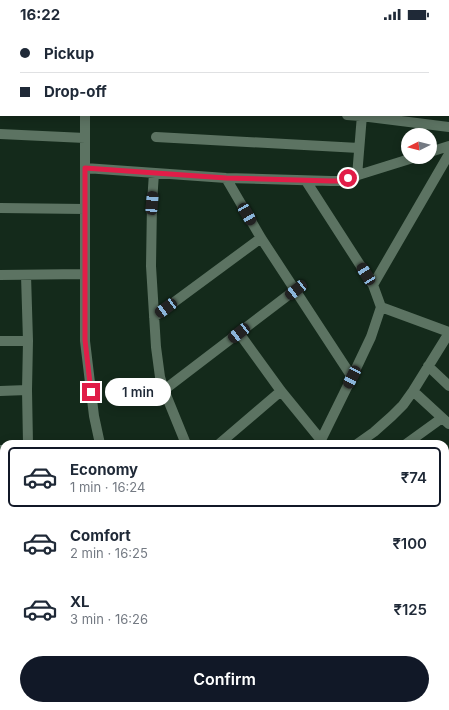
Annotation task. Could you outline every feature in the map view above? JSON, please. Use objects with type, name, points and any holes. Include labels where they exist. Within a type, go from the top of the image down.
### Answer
[{"type":"street","points":[[85,116],[85,340],[94,416],[99,440]]},
{"type":"street","points":[[357,176],[362,116]]},
{"type":"street","points":[[370,116],[449,126]]},
{"type":"street","points":[[0,134],[85,138]]},
{"type":"street","points":[[156,137],[359,148]]},
{"type":"street","points":[[437,150],[449,146]]},
{"type":"street","points":[[373,285],[449,154]]},
{"type":"street","points":[[85,168],[226,178],[339,181],[401,162]]},
{"type":"street","points":[[154,173],[151,266],[156,347],[160,377],[184,440]]},
{"type":"street","points":[[226,178],[261,238],[352,377]]},
{"type":"street","points":[[306,180],[373,285],[381,307],[371,337],[322,440]]},
{"type":"street","points":[[0,208],[85,209]]},
{"type":"street","points":[[154,317],[261,238]]},
{"type":"street","points":[[0,275],[85,274]]},
{"type":"street","points":[[26,275],[28,341],[28,440]]},
{"type":"street","points":[[164,390],[296,290]]},
{"type":"street","points":[[363,440],[392,416],[402,405],[413,391],[449,332],[381,307]]},
{"type":"street","points":[[239,333],[281,391],[319,440]]},
{"type":"street","points":[[0,341],[28,341]]},
{"type":"street","points":[[428,366],[449,386]]},
{"type":"street","points":[[0,391],[27,390]]},
{"type":"street","points":[[223,440],[281,391]]},
{"type":"street","points":[[413,391],[446,421],[413,440]]},
{"type":"route","points":[[91,392],[85,340],[85,168],[226,178],[339,181],[348,178]]}]
